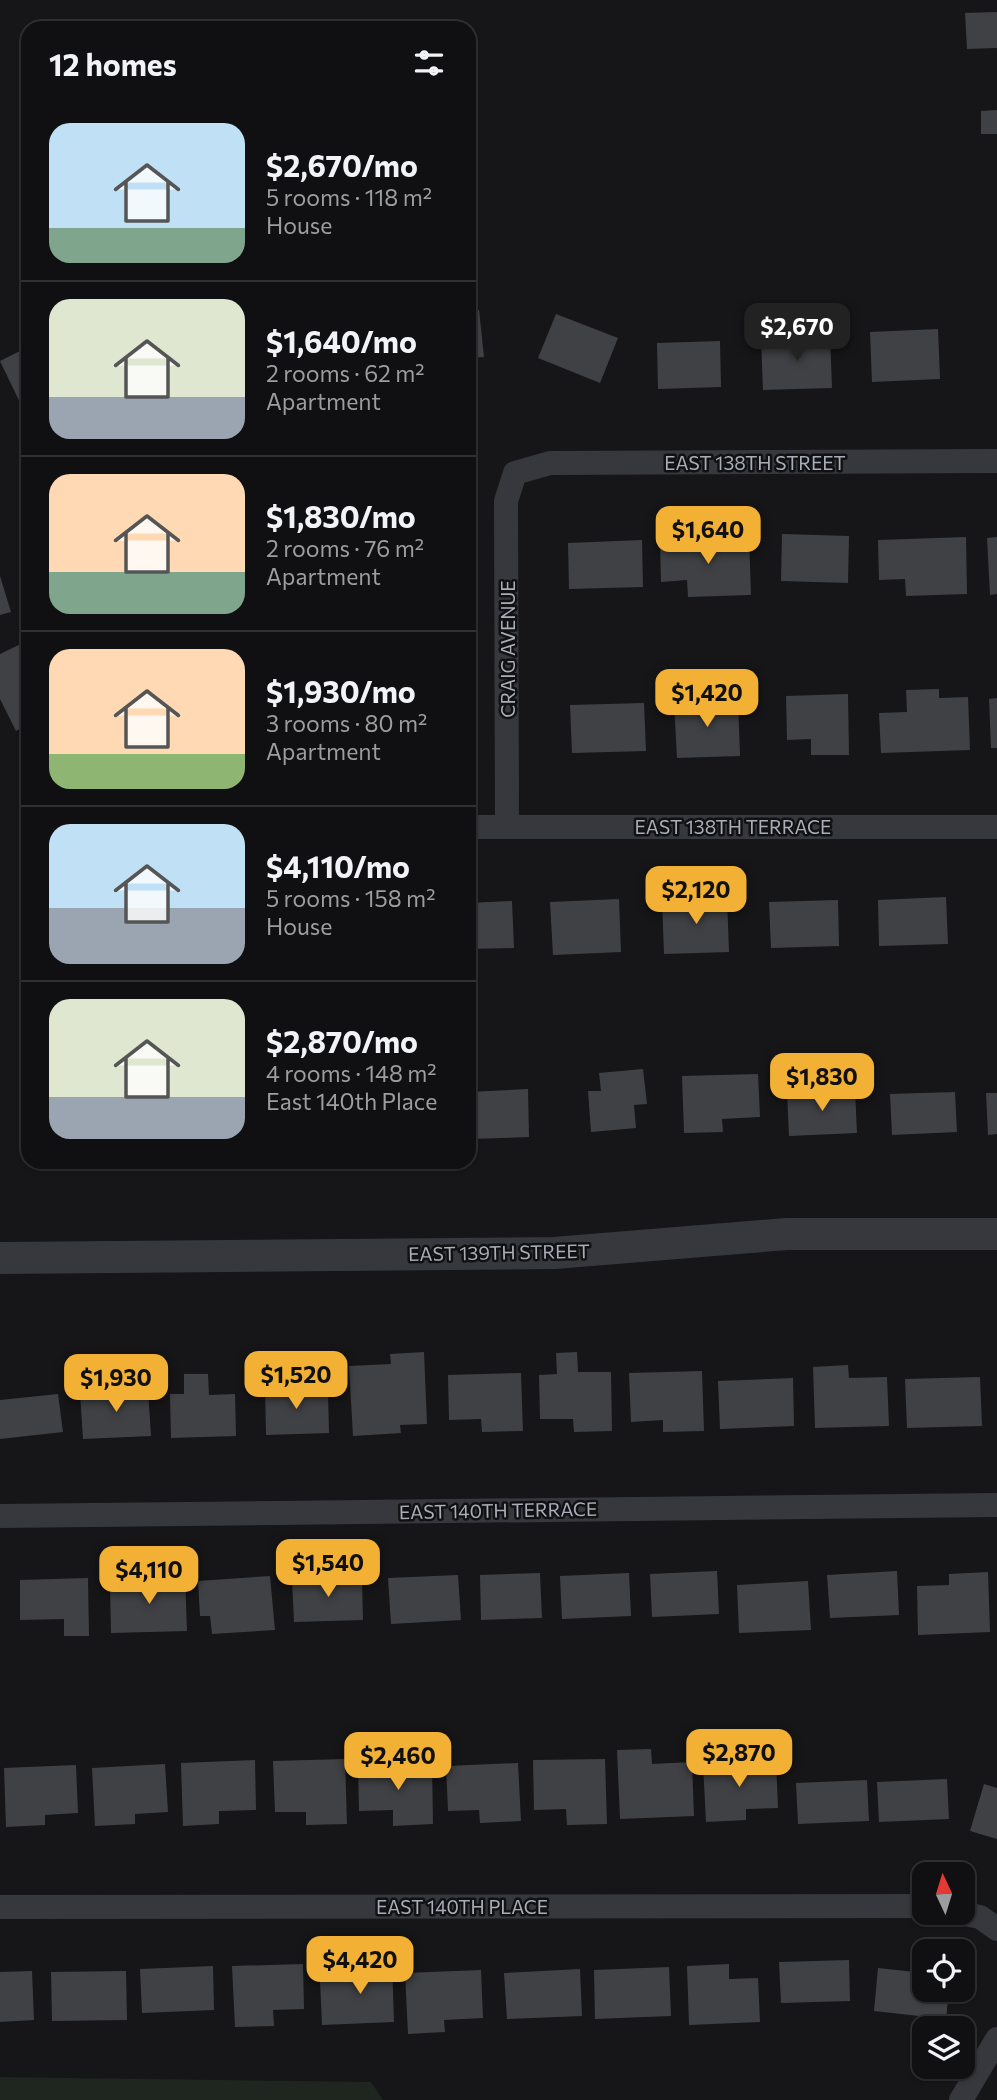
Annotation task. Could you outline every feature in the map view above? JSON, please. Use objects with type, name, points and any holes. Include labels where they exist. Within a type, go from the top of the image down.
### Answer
[{"type":"street","name":"EAST 138TH STREET","points":[[515,473],[550,463],[997,461]]},
{"type":"street","name":"CRAIG AVENUE","points":[[507,826],[506,500],[515,473]]},
{"type":"street","name":"EAST 138TH TERRACE","points":[[476,827],[997,827]]},
{"type":"street","name":"EAST 139TH STREET","points":[[0,1258],[554,1253],[787,1234],[997,1234]]},
{"type":"street","name":"EAST 140TH TERRACE","points":[[0,1516],[997,1505]]},
{"type":"street","name":"EAST 140TH PLACE","points":[[0,1907],[912,1906]]},
{"type":"street","points":[[975,1916],[997,1929]]},
{"type":"street","points":[[961,2100],[997,2039]]},
{"type":"shaded area","points":[[0,2077],[371,2082],[383,2100],[0,2100]]},
{"type":"building","points":[[997,12],[997,48],[967,49],[965,13]]},
{"type":"building","points":[[997,110],[997,134],[981,134],[981,111]]},
{"type":"building","points":[[476,310],[479,310],[484,357],[476,358]]},
{"type":"building","points":[[556,314],[618,338],[600,383],[538,358]]},
{"type":"building","points":[[938,329],[940,379],[872,382],[870,332]]},
{"type":"building","points":[[830,336],[832,388],[763,390],[761,339]]},
{"type":"building","points":[[720,341],[721,387],[658,389],[657,343]]},
{"type":"building","points":[[21,350],[21,405],[0,361]]},
{"type":"building","points":[[782,534],[849,536],[848,583],[781,581]]},
{"type":"building","points":[[749,537],[751,595],[688,597],[687,580],[661,582],[660,541]]},
{"type":"building","points":[[966,537],[967,594],[906,596],[905,579],[879,580],[878,540]]},
{"type":"building","points":[[997,537],[997,594],[990,595],[987,538]]},
{"type":"building","points":[[642,540],[643,587],[569,589],[568,543]]},
{"type":"building","points":[[0,576],[11,612],[0,615]]},
{"type":"building","points":[[21,644],[21,728],[16,731],[0,699],[0,654]]},
{"type":"building","points":[[939,689],[939,698],[968,697],[970,750],[881,753],[879,713],[907,712],[906,690]]},
{"type":"building","points":[[848,694],[849,755],[811,755],[811,739],[787,740],[786,696]]},
{"type":"building","points":[[997,698],[997,748],[991,748],[989,699]]},
{"type":"building","points":[[738,700],[740,756],[677,758],[674,703]]},
{"type":"building","points":[[644,703],[646,751],[572,753],[570,705]]},
{"type":"building","points":[[727,897],[729,952],[664,954],[662,899]]},
{"type":"building","points":[[946,897],[948,944],[879,946],[878,900]]},
{"type":"building","points":[[619,899],[621,952],[553,955],[550,902]]},
{"type":"building","points":[[838,900],[839,946],[771,948],[769,902]]},
{"type":"building","points":[[512,901],[514,948],[476,949],[476,903]]},
{"type":"building","points":[[643,1069],[647,1104],[634,1105],[636,1128],[591,1132],[588,1091],[601,1091],[599,1073]]},
{"type":"building","points":[[758,1074],[760,1117],[722,1119],[723,1132],[684,1133],[682,1076]]},
{"type":"building","points":[[528,1089],[529,1137],[476,1139],[476,1092]]},
{"type":"building","points":[[855,1090],[857,1133],[789,1136],[787,1092]]},
{"type":"building","points":[[955,1092],[957,1132],[892,1135],[890,1094]]},
{"type":"building","points":[[986,1093],[997,1093],[997,1134],[988,1135]]},
{"type":"building","points":[[424,1352],[427,1424],[400,1425],[401,1433],[353,1436],[349,1366],[391,1364],[390,1354]]},
{"type":"building","points":[[577,1352],[578,1372],[611,1372],[612,1431],[574,1432],[573,1419],[540,1419],[539,1375],[557,1374],[556,1353]]},
{"type":"building","points":[[848,1365],[849,1378],[887,1377],[889,1426],[815,1428],[813,1367]]},
{"type":"building","points":[[702,1371],[704,1431],[663,1432],[663,1420],[631,1422],[629,1373]]},
{"type":"building","points":[[521,1373],[523,1431],[482,1432],[481,1419],[449,1420],[448,1375]]},
{"type":"building","points":[[184,1374],[208,1374],[209,1395],[235,1394],[236,1436],[171,1438],[170,1394],[184,1394]]},
{"type":"building","points":[[980,1377],[982,1426],[907,1428],[905,1379]]},
{"type":"building","points":[[793,1378],[794,1426],[720,1429],[718,1381]]},
{"type":"building","points":[[302,1386],[302,1393],[328,1393],[329,1433],[266,1435],[265,1387]]},
{"type":"building","points":[[148,1389],[151,1436],[83,1439],[80,1392]]},
{"type":"building","points":[[58,1394],[63,1432],[0,1439],[0,1400]]},
{"type":"building","points":[[717,1571],[719,1614],[652,1617],[650,1574]]},
{"type":"building","points":[[897,1571],[899,1615],[830,1618],[827,1575]]},
{"type":"building","points":[[988,1572],[990,1632],[918,1635],[917,1586],[949,1585],[949,1574]]},
{"type":"building","points":[[540,1573],[542,1618],[481,1620],[480,1575]]},
{"type":"building","points":[[629,1573],[631,1616],[562,1619],[560,1576]]},
{"type":"building","points":[[458,1575],[461,1620],[391,1624],[388,1578]]},
{"type":"building","points":[[185,1576],[187,1631],[111,1633],[110,1585],[142,1584],[142,1577]]},
{"type":"building","points":[[270,1576],[275,1630],[212,1634],[210,1616],[200,1616],[198,1581]]},
{"type":"building","points":[[362,1577],[363,1620],[294,1622],[292,1579]]},
{"type":"building","points":[[88,1578],[89,1636],[64,1636],[64,1619],[20,1620],[20,1580]]},
{"type":"building","points":[[808,1581],[811,1630],[739,1633],[737,1585]]},
{"type":"building","points":[[651,1749],[652,1764],[692,1762],[694,1816],[620,1819],[617,1750]]},
{"type":"building","points":[[345,1759],[347,1824],[306,1825],[306,1812],[275,1812],[273,1761]]},
{"type":"building","points":[[605,1759],[607,1824],[567,1825],[566,1809],[534,1810],[533,1760]]},
{"type":"building","points":[[255,1760],[256,1810],[219,1811],[219,1824],[183,1826],[181,1763]]},
{"type":"building","points":[[776,1761],[778,1808],[746,1809],[746,1820],[706,1822],[703,1764]]},
{"type":"building","points":[[432,1763],[433,1824],[393,1826],[393,1810],[359,1811],[358,1765]]},
{"type":"building","points":[[518,1763],[521,1821],[480,1823],[479,1810],[448,1811],[446,1766]]},
{"type":"building","points":[[165,1764],[168,1812],[135,1814],[135,1824],[95,1826],[92,1768]]},
{"type":"building","points":[[76,1765],[78,1813],[45,1815],[45,1825],[6,1827],[4,1768]]},
{"type":"building","points":[[947,1779],[949,1819],[879,1822],[877,1782]]},
{"type":"building","points":[[867,1780],[869,1821],[798,1824],[796,1783]]},
{"type":"building","points":[[984,1784],[997,1788],[997,1839],[970,1831]]},
{"type":"building","points":[[849,1960],[850,2001],[781,2003],[779,1962]]},
{"type":"building","points":[[392,1961],[394,2022],[322,2025],[320,1980],[353,1979],[352,1963]]},
{"type":"building","points":[[303,1964],[304,2009],[273,2010],[274,2026],[235,2027],[232,1966]]},
{"type":"building","points":[[729,1964],[729,1979],[758,1978],[760,2022],[689,2025],[687,1966]]},
{"type":"building","points":[[213,1966],[214,2010],[142,2013],[140,1969]]},
{"type":"building","points":[[669,1967],[671,2016],[595,2019],[594,1970]]},
{"type":"building","points":[[878,1968],[912,1972],[912,2002],[948,2002],[946,2016],[874,2011]]},
{"type":"building","points":[[580,1969],[582,2016],[507,2019],[504,1973]]},
{"type":"building","points":[[481,1970],[483,2018],[444,2020],[445,2032],[408,2034],[405,1973]]},
{"type":"building","points":[[32,1971],[34,2020],[0,2022],[0,1972]]},
{"type":"building","points":[[126,1971],[127,2020],[52,2021],[51,1972]]}]
